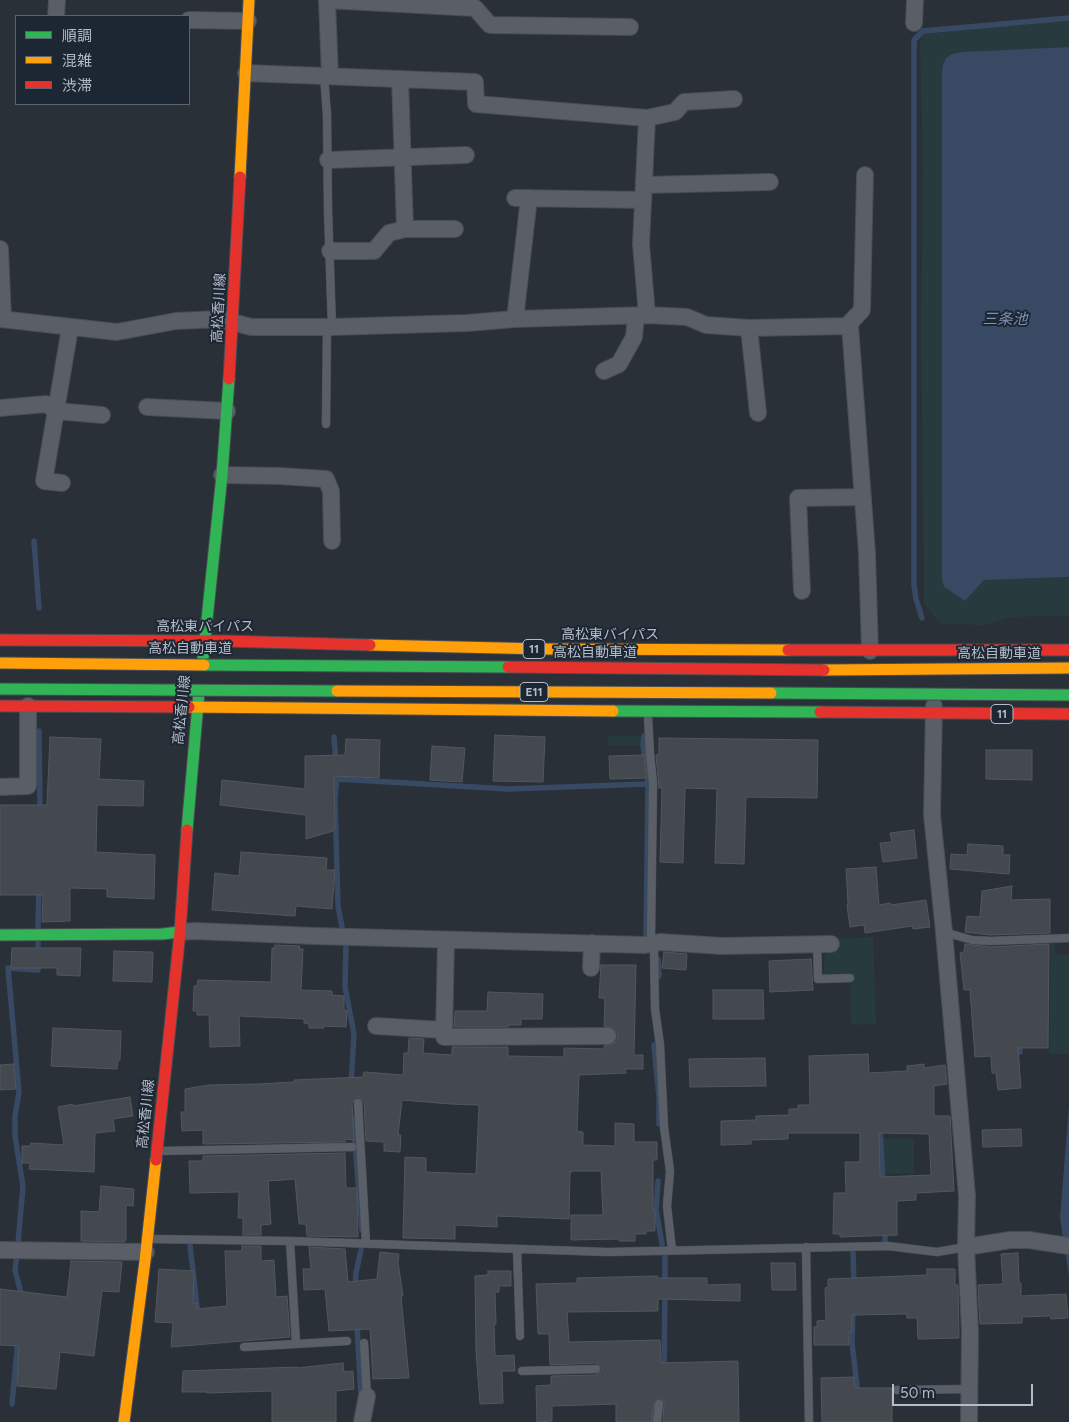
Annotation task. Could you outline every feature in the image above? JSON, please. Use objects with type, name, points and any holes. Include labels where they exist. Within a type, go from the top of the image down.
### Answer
[{"type":"main road","name":"高松香川線","points":[[124,1422],[158,1151],[180,932],[193,754],[222,475],[234,322],[249,0]]},
{"type":"main road","name":"高松東バイパス","points":[[0,640],[545,649],[1069,650]]},
{"type":"main road","name":"高松自動車道","points":[[0,662],[848,670],[1069,668]]},
{"type":"main road","name":"E11","points":[[0,689],[1069,695]]},
{"type":"main road","name":"11","points":[[0,706],[1069,714]]},
{"type":"main road","points":[[0,935],[162,934],[180,932]]},
{"type":"street","points":[[56,15],[57,0]]},
{"type":"street","points":[[327,76],[327,0],[475,8],[490,24],[630,27]]},
{"type":"street","points":[[914,23],[915,0]]},
{"type":"street","points":[[190,20],[248,21]]},
{"type":"street","points":[[246,73],[475,82],[476,104],[647,118],[675,112],[684,102],[734,99]]},
{"type":"street","points":[[400,79],[405,229]]},
{"type":"street","points":[[604,370],[619,364],[634,337],[641,315],[641,244],[647,118]]},
{"type":"street","points":[[328,160],[466,155]]},
{"type":"street","points":[[847,326],[862,310],[865,175]]},
{"type":"street","points":[[515,319],[522,198],[644,193],[770,182]]},
{"type":"street","points":[[330,251],[374,250],[388,233],[405,229],[455,230]]},
{"type":"street","points":[[0,249],[2,319],[70,328],[117,332],[176,321],[221,319],[251,327],[467,324],[515,319],[641,315],[687,317],[706,325],[749,328],[850,326],[863,496],[870,651]]},
{"type":"street","points":[[62,483],[44,481],[70,328]]},
{"type":"street","points":[[749,328],[758,413]]},
{"type":"street","points":[[0,408],[46,404],[56,411],[102,415]]},
{"type":"street","points":[[147,408],[227,411]]},
{"type":"street","points":[[222,475],[326,479],[331,491],[332,541]]},
{"type":"street","points":[[802,591],[798,498],[863,496]]},
{"type":"street","points":[[937,651],[932,815],[967,1196],[966,1247],[970,1332],[969,1422]]},
{"type":"street","points":[[0,787],[28,786],[28,706]]},
{"type":"street","points":[[180,932],[645,945],[660,942],[722,946],[824,944]]},
{"type":"street","points":[[446,940],[444,1037],[608,1036]]},
{"type":"street","points":[[591,968],[592,943]]},
{"type":"street","points":[[376,1026],[444,1030]]},
{"type":"street","points":[[966,1247],[1010,1240],[1029,1240],[1066,1246]]},
{"type":"street","points":[[0,1250],[146,1245]]},
{"type":"street","points":[[362,1422],[367,1396]]},
{"type":"lane","points":[[326,424],[330,326],[327,76]]},
{"type":"lane","points":[[648,711],[653,783],[652,943],[664,1127],[670,1171],[667,1206],[672,1250]]},
{"type":"lane","points":[[944,932],[972,940],[990,941],[1069,938]]},
{"type":"lane","points":[[824,944],[818,979],[850,978]]},
{"type":"lane","points":[[358,1103],[366,1243]]},
{"type":"lane","points":[[158,1151],[352,1148]]},
{"type":"lane","points":[[146,1245],[290,1241],[607,1252],[888,1246],[937,1252],[966,1247]]},
{"type":"lane","points":[[290,1241],[296,1344]]},
{"type":"lane","points":[[806,1247],[808,1422]]},
{"type":"lane","points":[[517,1249],[520,1336]]},
{"type":"lane","points":[[244,1347],[346,1341]]},
{"type":"lane","points":[[364,1343],[367,1396]]},
{"type":"lane","points":[[522,1371],[596,1369]]},
{"type":"lane","points":[[897,1390],[970,1389]]},
{"type":"lane","points":[[657,1422],[658,1404]]},
{"type":"green space","points":[[1069,21],[1069,47],[952,54],[946,58],[942,73],[942,579],[944,587],[965,601],[984,580],[1069,577],[1069,616],[1012,617],[985,625],[941,624],[924,604],[921,331],[923,169],[920,43],[923,34],[930,31]]},
{"type":"green space","points":[[608,736],[642,736],[642,745],[608,745]]},
{"type":"green space","points":[[873,937],[876,1024],[851,1025],[850,973],[824,974],[824,957],[829,950],[837,950],[837,939]]},
{"type":"green space","points":[[1051,941],[1055,941],[1055,954],[1069,955],[1069,1054],[1049,1054]]},
{"type":"green space","points":[[882,1138],[914,1139],[914,1174],[883,1173]]},
{"type":"water","name":"三条池","points":[[1069,47],[1069,577],[984,580],[965,601],[944,587],[942,579],[943,65],[946,58],[952,54],[963,52]]},
{"type":"water","points":[[1069,1105],[1069,1276],[1060,1218]]},
{"type":"building","points":[[495,735],[545,737],[543,782],[493,781]]},
{"type":"building","points":[[50,737],[101,739],[99,779],[144,781],[143,806],[97,805],[96,852],[155,855],[154,899],[107,897],[107,889],[70,888],[70,921],[42,922],[43,895],[0,895],[0,805],[47,805]]},
{"type":"building","points":[[659,738],[818,740],[817,798],[746,797],[744,864],[715,863],[717,789],[685,788],[683,863],[660,862],[662,788],[659,788],[656,755],[659,755]]},
{"type":"building","points":[[346,739],[380,740],[379,778],[334,776],[335,827],[333,831],[306,839],[306,815],[220,805],[222,780],[305,789],[305,756],[345,755]]},
{"type":"building","points":[[432,746],[465,748],[462,782],[430,780]]},
{"type":"building","points":[[986,750],[1032,750],[1032,780],[986,779]]},
{"type":"building","points":[[644,755],[647,778],[610,779],[609,756]]},
{"type":"building","points":[[914,830],[917,858],[883,862],[880,843],[892,842],[890,833]]},
{"type":"building","points":[[968,844],[1003,846],[1003,855],[1010,855],[1009,874],[950,869],[951,854],[967,855]]},
{"type":"building","points":[[241,852],[327,858],[326,870],[335,870],[332,909],[296,906],[295,916],[212,910],[215,873],[239,876]]},
{"type":"building","points":[[876,867],[879,905],[926,900],[930,927],[913,929],[912,926],[865,933],[864,925],[850,927],[846,869]]},
{"type":"building","points":[[1012,886],[1011,900],[1050,899],[1050,933],[990,935],[965,932],[967,916],[980,917],[982,891]]},
{"type":"building","points":[[965,944],[990,947],[1049,944],[1048,1048],[1018,1048],[1021,1088],[998,1090],[996,1073],[992,1073],[991,1056],[975,1057],[970,990],[964,990],[960,953],[964,952]]},
{"type":"building","points":[[275,945],[300,946],[299,949],[303,949],[301,990],[332,991],[332,995],[344,996],[344,1010],[347,1011],[346,1027],[324,1026],[324,1028],[309,1028],[309,1024],[304,1023],[304,1019],[239,1016],[240,1046],[210,1047],[209,1015],[197,1015],[197,1011],[193,1011],[194,986],[197,986],[198,980],[271,982],[272,948],[275,948]]},
{"type":"building","points":[[12,948],[81,948],[80,976],[57,975],[57,968],[11,968]]},
{"type":"building","points":[[114,951],[153,952],[152,982],[113,981]]},
{"type":"building","points":[[664,952],[687,954],[686,970],[662,968]]},
{"type":"building","points":[[811,959],[813,990],[770,992],[769,961]]},
{"type":"building","points":[[601,965],[636,965],[634,1055],[643,1055],[643,1069],[625,1069],[626,1073],[579,1075],[577,1131],[583,1132],[583,1145],[615,1146],[615,1123],[634,1124],[634,1142],[657,1142],[657,1160],[653,1160],[655,1231],[646,1231],[646,1234],[635,1234],[635,1241],[619,1241],[619,1239],[571,1240],[571,1215],[603,1215],[601,1171],[570,1172],[569,1219],[497,1216],[497,1227],[455,1225],[455,1239],[403,1238],[405,1157],[426,1158],[426,1172],[476,1174],[479,1105],[402,1100],[398,1135],[401,1135],[400,1152],[384,1151],[384,1142],[366,1141],[364,1103],[358,1097],[352,1103],[354,1140],[345,1139],[345,1142],[203,1144],[203,1130],[182,1131],[181,1112],[185,1112],[185,1089],[209,1085],[258,1084],[294,1082],[294,1080],[363,1077],[364,1072],[403,1075],[404,1053],[408,1053],[409,1038],[424,1039],[423,1053],[452,1055],[452,1047],[508,1047],[508,1056],[564,1057],[564,1048],[604,1049],[604,1046],[613,1044],[617,1040],[618,1035],[613,1028],[604,1026],[605,1002],[604,998],[599,998]]},
{"type":"building","points":[[713,990],[763,990],[764,1019],[713,1019]]},
{"type":"building","points":[[488,992],[543,994],[542,1019],[521,1019],[521,1025],[508,1025],[508,1027],[454,1027],[455,1011],[487,1011]]},
{"type":"building","points":[[53,1028],[121,1031],[120,1060],[118,1060],[117,1069],[51,1066]]},
{"type":"building","points":[[868,1054],[869,1073],[907,1071],[907,1066],[924,1064],[924,1068],[945,1065],[947,1084],[934,1086],[934,1116],[950,1116],[954,1191],[916,1193],[916,1200],[897,1201],[897,1235],[840,1237],[840,1234],[833,1234],[834,1193],[846,1193],[845,1162],[860,1162],[860,1133],[788,1133],[788,1139],[751,1140],[751,1144],[721,1145],[721,1121],[756,1120],[756,1116],[789,1115],[789,1109],[798,1109],[798,1105],[810,1105],[809,1056]],"holes":[[[879,1133],[929,1134],[931,1175],[880,1177]]]},
{"type":"building","points":[[765,1058],[766,1086],[690,1087],[689,1059]]},
{"type":"building","points":[[14,1064],[16,1089],[0,1090],[0,1065]]},
{"type":"building","points":[[130,1097],[133,1116],[113,1119],[115,1131],[95,1133],[94,1172],[29,1169],[30,1163],[22,1163],[22,1146],[30,1146],[31,1143],[64,1145],[58,1107]]},
{"type":"building","points":[[1021,1129],[1022,1146],[983,1147],[982,1130]]},
{"type":"building","points":[[345,1153],[346,1188],[357,1188],[358,1237],[307,1236],[306,1224],[299,1224],[295,1179],[268,1181],[271,1224],[261,1225],[261,1235],[243,1235],[243,1218],[238,1218],[239,1192],[190,1193],[189,1161],[203,1161],[203,1156]]},
{"type":"building","points":[[101,1186],[134,1189],[133,1206],[126,1205],[126,1240],[124,1242],[81,1241],[81,1211],[99,1212]]},
{"type":"building","points":[[242,1246],[261,1246],[261,1261],[274,1260],[276,1297],[287,1296],[290,1337],[171,1347],[173,1323],[155,1322],[159,1269],[194,1271],[193,1303],[197,1303],[197,1309],[227,1306],[225,1251],[242,1251]]},
{"type":"building","points":[[309,1247],[345,1249],[348,1282],[377,1279],[380,1252],[399,1254],[398,1262],[403,1296],[401,1296],[409,1378],[373,1379],[370,1329],[329,1331],[325,1289],[304,1290],[303,1269],[311,1269]]},
{"type":"building","points":[[1018,1253],[1021,1296],[1066,1294],[1068,1318],[1051,1319],[1050,1316],[1022,1317],[1022,1323],[980,1324],[978,1285],[1003,1284],[1001,1254]]},
{"type":"building","points":[[71,1261],[122,1262],[119,1292],[102,1291],[94,1356],[60,1352],[56,1389],[17,1386],[19,1346],[0,1345],[0,1289],[67,1297]]},
{"type":"building","points":[[771,1263],[795,1263],[796,1290],[772,1290]]},
{"type":"building","points":[[927,1269],[955,1269],[955,1285],[958,1285],[959,1338],[918,1339],[917,1318],[907,1318],[907,1314],[852,1315],[852,1332],[849,1332],[849,1345],[814,1345],[814,1327],[817,1327],[817,1321],[826,1320],[825,1288],[828,1287],[828,1279],[927,1275]]},
{"type":"building","points":[[488,1271],[511,1271],[511,1286],[499,1286],[499,1292],[495,1292],[495,1356],[514,1355],[515,1371],[502,1371],[503,1403],[480,1404],[476,1351],[475,1276],[488,1275]]},
{"type":"building","points":[[657,1276],[657,1278],[707,1278],[707,1285],[740,1284],[740,1301],[658,1299],[658,1311],[567,1312],[569,1342],[660,1340],[661,1363],[738,1361],[739,1422],[663,1422],[664,1402],[659,1398],[654,1403],[651,1422],[616,1422],[616,1404],[552,1406],[552,1421],[537,1422],[536,1386],[551,1385],[551,1376],[596,1375],[602,1369],[596,1363],[550,1365],[549,1334],[538,1334],[536,1284],[577,1283],[577,1278]]},
{"type":"building","points":[[343,1363],[344,1372],[353,1371],[354,1389],[336,1391],[336,1422],[272,1422],[272,1391],[182,1392],[183,1371],[297,1368]]},
{"type":"building","points":[[854,1377],[855,1388],[892,1388],[892,1422],[822,1422],[821,1378]]},
{"type":"waterway","points":[[922,618],[914,585],[914,40],[923,31],[1069,18]]},
{"type":"waterway","points":[[34,541],[39,608]]},
{"type":"waterway","points":[[39,731],[40,811]]},
{"type":"waterway","points":[[644,736],[643,745],[648,784],[646,939]]},
{"type":"waterway","points":[[334,737],[336,762]]},
{"type":"waterway","points":[[337,777],[335,799],[338,906],[343,932]]},
{"type":"waterway","points":[[338,779],[508,789],[648,784]]},
{"type":"waterway","points":[[38,928],[39,888]]},
{"type":"waterway","points":[[18,1243],[23,1186],[15,1136],[15,1116],[19,1092],[8,968],[38,970],[38,940]]},
{"type":"waterway","points":[[346,943],[345,987],[354,1034],[351,1085]]},
{"type":"waterway","points":[[658,959],[659,976]]},
{"type":"waterway","points":[[1020,1041],[1020,1052]]},
{"type":"waterway","points":[[654,1045],[659,1097],[659,1124]]},
{"type":"waterway","points":[[353,1119],[362,1230]]},
{"type":"waterway","points":[[880,1127],[883,1183]]},
{"type":"waterway","points":[[658,1181],[656,1210],[662,1244]]},
{"type":"waterway","points":[[885,1230],[885,1241]]},
{"type":"waterway","points":[[190,1245],[198,1315]]},
{"type":"waterway","points":[[355,1287],[361,1250]]},
{"type":"waterway","points":[[853,1253],[854,1286]]},
{"type":"waterway","points":[[17,1255],[15,1270],[22,1297]]},
{"type":"waterway","points":[[665,1256],[665,1284]]},
{"type":"waterway","points":[[664,1369],[665,1293]]},
{"type":"waterway","points":[[853,1307],[852,1343],[858,1395]]},
{"type":"waterway","points":[[357,1324],[361,1397]]},
{"type":"waterway","points":[[12,1404],[18,1339]]},
{"type":"waterway","points":[[652,1422],[657,1401]]},
{"type":"traffic: fast","points":[[203,658],[222,475],[229,379]]},
{"type":"traffic: fast","points":[[204,665],[508,667]]},
{"type":"traffic: fast","points":[[0,689],[337,691]]},
{"type":"traffic: fast","points":[[187,830],[199,692]]},
{"type":"traffic: fast","points":[[771,693],[1069,695]]},
{"type":"traffic: fast","points":[[613,711],[820,712]]},
{"type":"traffic: fast","points":[[0,935],[162,934],[180,932]]},
{"type":"traffic: slow","points":[[240,177],[249,0]]},
{"type":"traffic: slow","points":[[370,645],[545,649],[788,650]]},
{"type":"traffic: slow","points":[[0,663],[204,665]]},
{"type":"traffic: slow","points":[[824,670],[1069,668]]},
{"type":"traffic: slow","points":[[337,691],[771,693]]},
{"type":"traffic: slow","points":[[189,707],[613,711]]},
{"type":"traffic: slow","points":[[124,1422],[156,1160]]},
{"type":"traffic: jam","points":[[229,379],[240,177]]},
{"type":"traffic: jam","points":[[0,640],[224,641],[370,645]]},
{"type":"traffic: jam","points":[[788,650],[1069,650]]},
{"type":"traffic: jam","points":[[508,667],[824,670]]},
{"type":"traffic: jam","points":[[0,706],[189,707]]},
{"type":"traffic: jam","points":[[820,712],[1069,714]]},
{"type":"traffic: jam","points":[[156,1160],[180,932],[187,830]]}]
